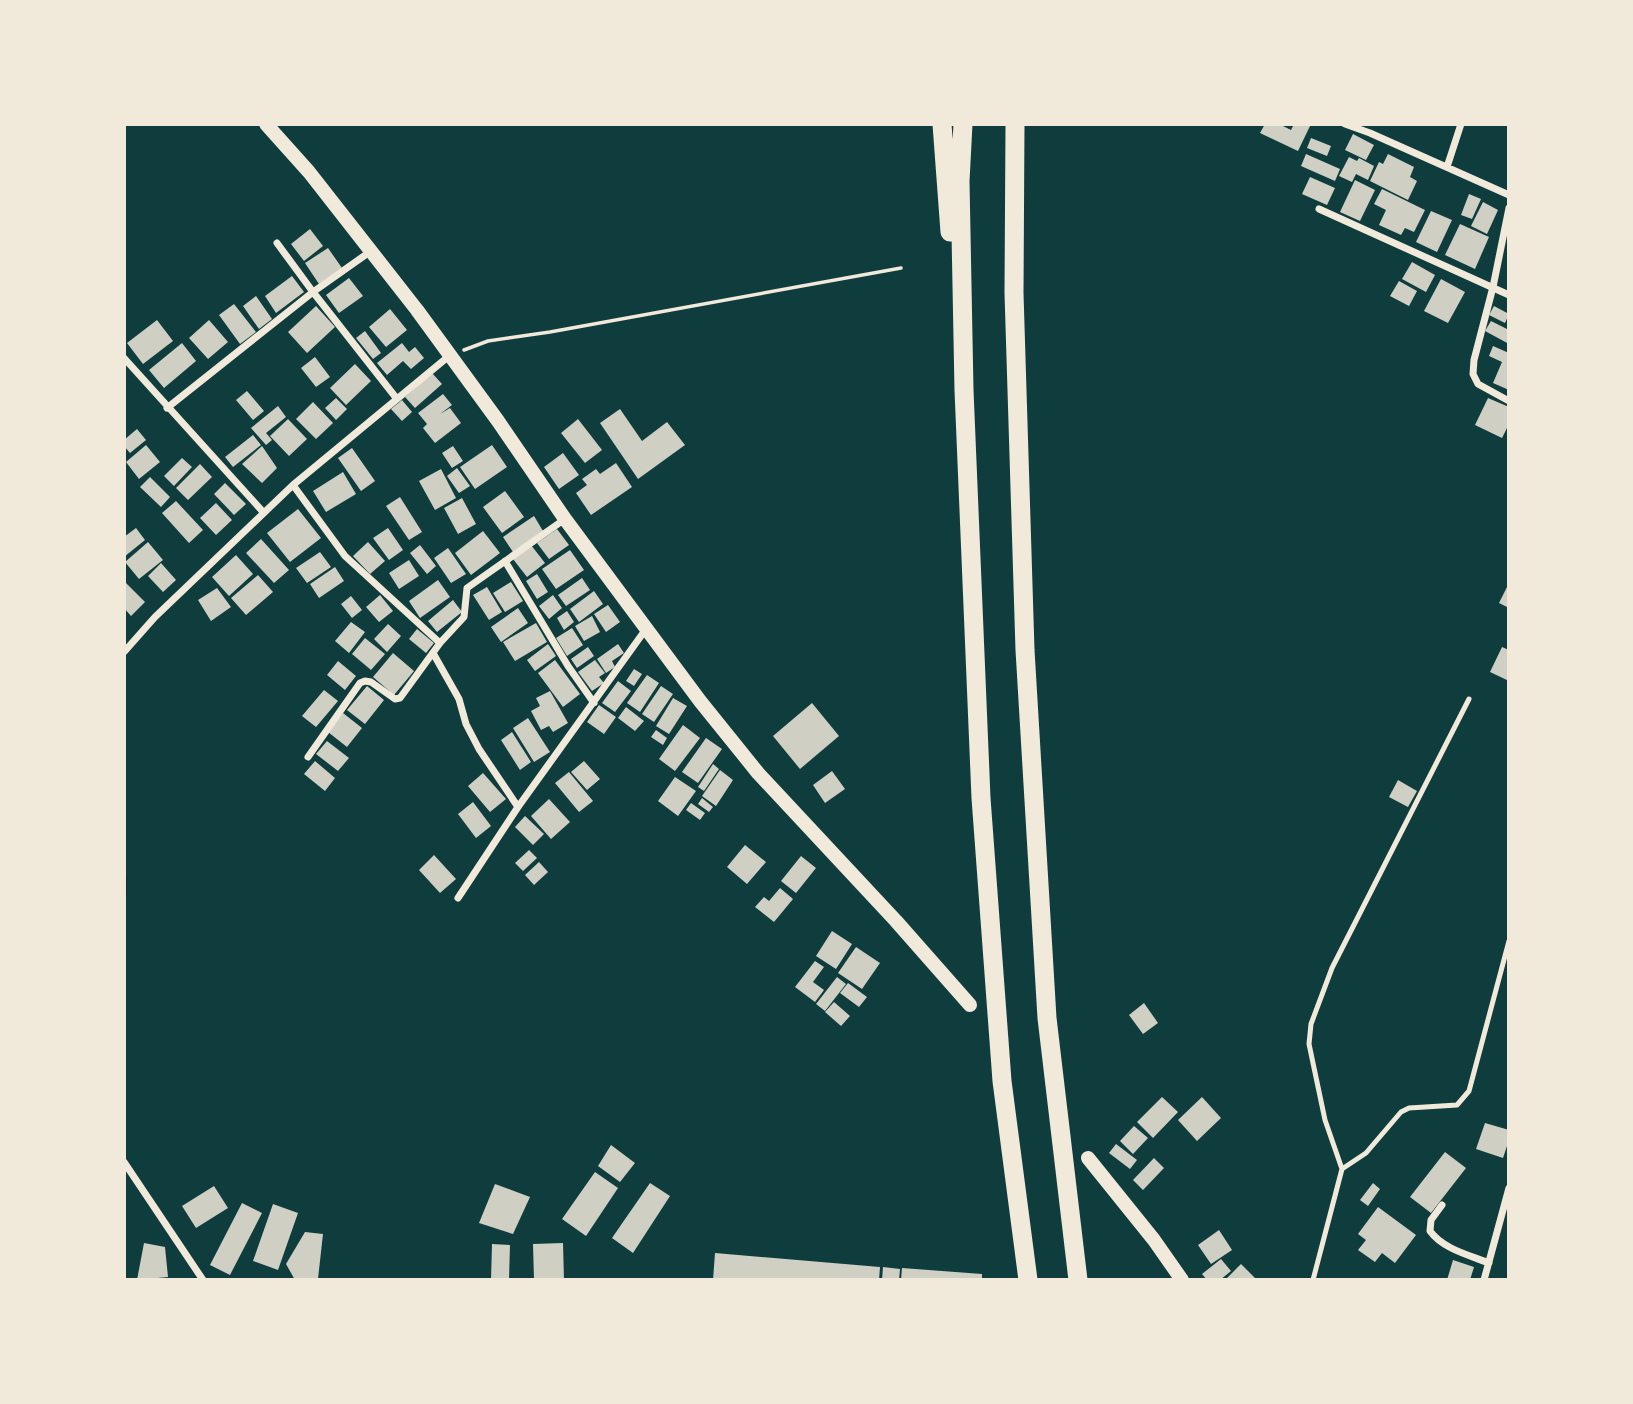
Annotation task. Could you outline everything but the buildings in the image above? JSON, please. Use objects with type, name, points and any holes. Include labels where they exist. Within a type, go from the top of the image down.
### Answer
[{"type":"highway","points":[[942,124],[964,390]]},
{"type":"highway","points":[[963,124],[960,181],[964,390],[983,825],[1002,1081],[1028,1280]]},
{"type":"highway","points":[[1015,124],[1014,293],[1026,664],[1047,1018],[1078,1280]]},
{"type":"main road","points":[[266,124],[309,172],[417,310],[565,519],[700,701],[758,773],[970,1005]]},
{"type":"main road","points":[[1088,1158],[1154,1240],[1182,1280]]},
{"type":"street","points":[[1345,124],[1509,195]]},
{"type":"street","points":[[1370,133],[1373,124]]},
{"type":"street","points":[[1447,167],[1461,124]]},
{"type":"street","points":[[1509,208],[1473,374],[1478,384],[1509,401]]},
{"type":"street","points":[[1319,209],[1509,295]]},
{"type":"street","points":[[277,243],[397,399]]},
{"type":"street","points":[[167,408],[313,292],[371,251]]},
{"type":"street","points":[[124,652],[155,617],[293,485],[449,356]]},
{"type":"street","points":[[124,358],[264,513]]},
{"type":"street","points":[[293,485],[345,556],[440,643]]},
{"type":"street","points":[[308,757],[360,683],[371,682],[395,699],[400,698],[440,643],[464,617],[467,588],[565,519]]},
{"type":"street","points":[[505,561],[568,666],[594,703]]},
{"type":"street","points":[[458,898],[518,807],[647,628]]},
{"type":"street","points":[[433,653],[459,699],[466,724],[479,749],[518,807]]},
{"type":"street","points":[[124,1162],[203,1280]]},
{"type":"street","points":[[1484,1280],[1509,1188]]},
{"type":"street","points":[[1443,1205],[1431,1220],[1430,1231],[1435,1238],[1453,1249],[1489,1263]]},
{"type":"lane","points":[[1312,1280],[1342,1169],[1325,1119],[1309,1044],[1311,1024],[1332,968],[1469,699]]},
{"type":"lane","points":[[1342,1169],[1366,1153],[1401,1112],[1409,1108],[1457,1105],[1464,1100],[1469,1091],[1509,941]]},
{"type":"path","points":[[449,356],[488,341],[551,332],[901,268]]},
{"type":"waterway","points":[[124,878],[124,894]]}]
